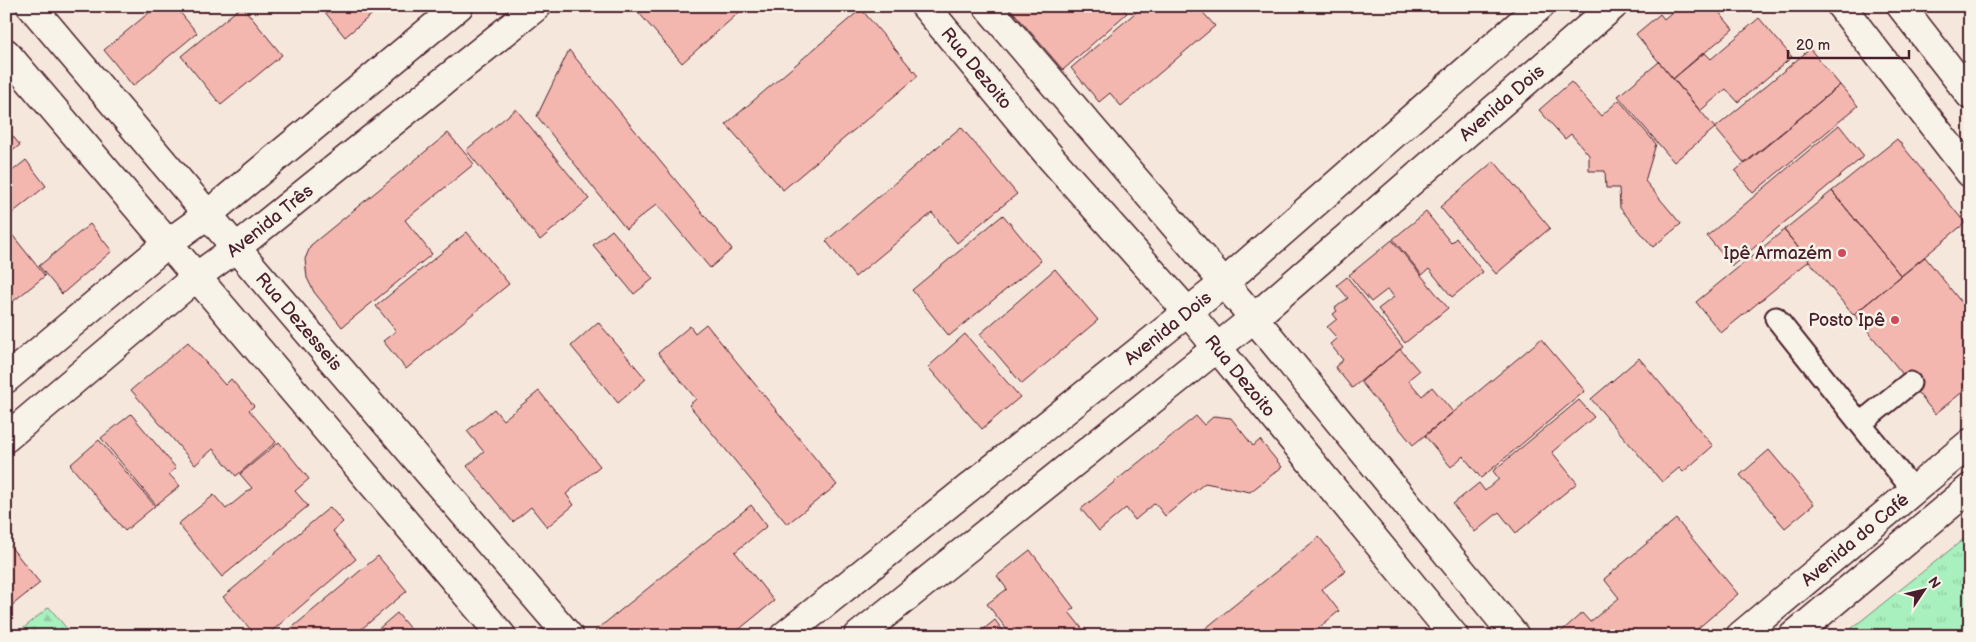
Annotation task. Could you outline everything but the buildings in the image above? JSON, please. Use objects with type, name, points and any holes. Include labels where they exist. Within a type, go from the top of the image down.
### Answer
[{"type":"street","name":"Rua Dezesseis","points":[[31,6],[207,215],[569,636]]},
{"type":"street","points":[[6,379],[168,243],[207,215],[459,6]]},
{"type":"street","name":"Avenida Três","points":[[6,438],[196,277],[236,248],[537,6]]},
{"type":"street","name":"Rua Dezoito","points":[[925,6],[1052,159],[1217,348],[1454,636]]},
{"type":"street","points":[[987,6],[1254,318],[1515,636]]},
{"type":"street","name":"Avenida Dois","points":[[784,636],[1224,283],[1540,6]]},
{"type":"street","name":"Avenida Dois","points":[[858,636],[1254,318],[1613,6]]},
{"type":"street","points":[[1841,6],[1970,173]]},
{"type":"street","points":[[1901,6],[1970,95]]},
{"type":"street","points":[[6,53],[502,636]]},
{"type":"street","name":"Avenida do Café","points":[[1740,636],[1970,443]]},
{"type":"street","name":"Avenida do Café","points":[[1793,636],[1970,488]]},
{"type":"lane","points":[[1776,318],[1913,490]]},
{"type":"lane","points":[[1861,423],[1910,383]]},
{"type":"green space","points":[[1970,534],[1970,636],[1842,636]]},
{"type":"green space","points":[[49,607],[73,636],[14,636]]},
{"type":"place","name":"Ipê Armazém","points":[[1842,253]]},
{"type":"place","name":"Posto Ipê","points":[[1895,320]]}]
